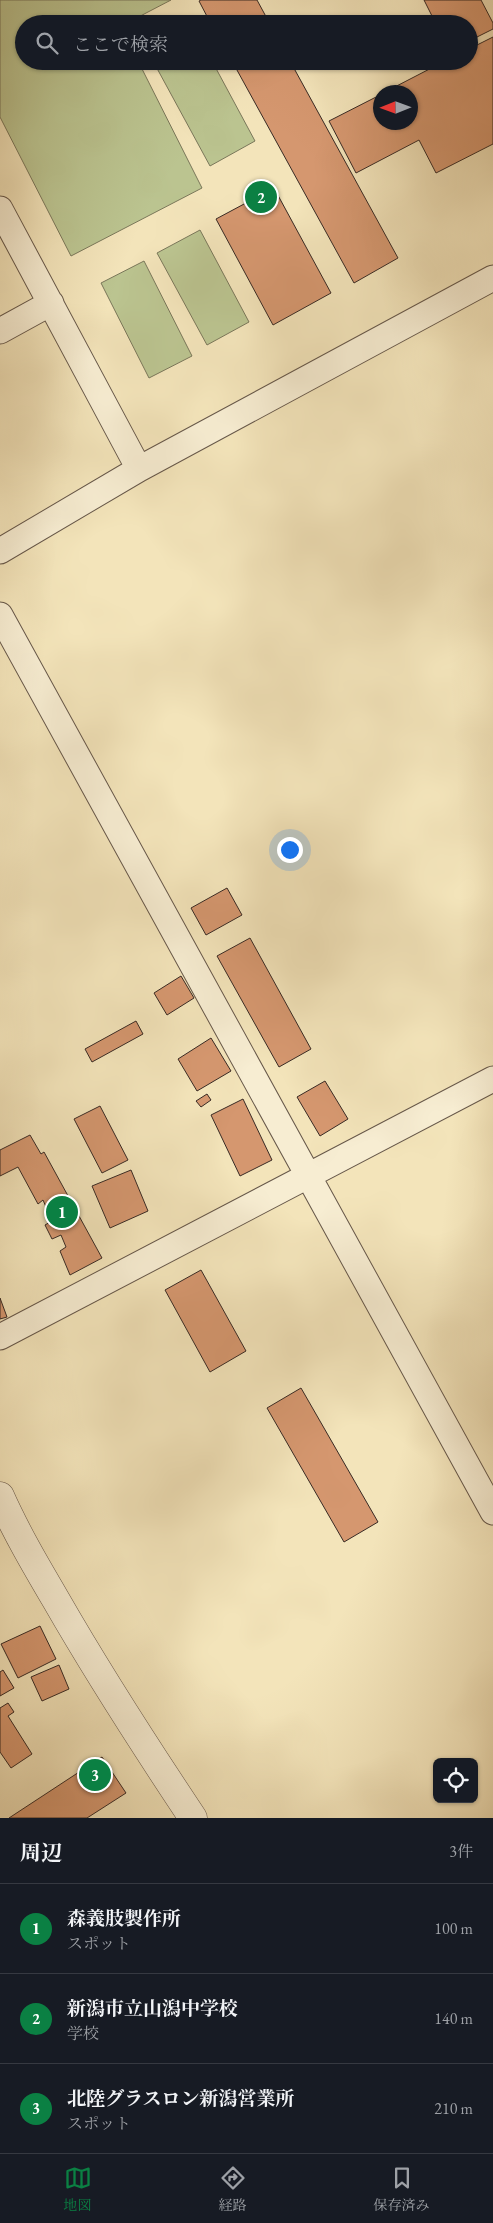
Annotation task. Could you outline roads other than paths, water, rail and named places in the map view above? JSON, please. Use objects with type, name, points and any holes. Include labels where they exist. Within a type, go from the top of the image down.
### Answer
[{"type":"street","points":[[0,209],[139,469]]},
{"type":"street","points":[[0,551],[139,469],[493,278]]},
{"type":"street","points":[[0,331],[50,303]]},
{"type":"street","points":[[0,615],[493,1512]]},
{"type":"street","points":[[0,1337],[493,1079]]},
{"type":"street","points":[[0,1496],[12,1524],[76,1636],[193,1818]]},
{"type":"place","name":"新潟市立山潟中学校","points":[[261,197]]},
{"type":"place","name":"森義肢製作所","points":[[62,1212]]},
{"type":"place","name":"北陸グラスロン新潟営業所","points":[[95,1775]]}]
